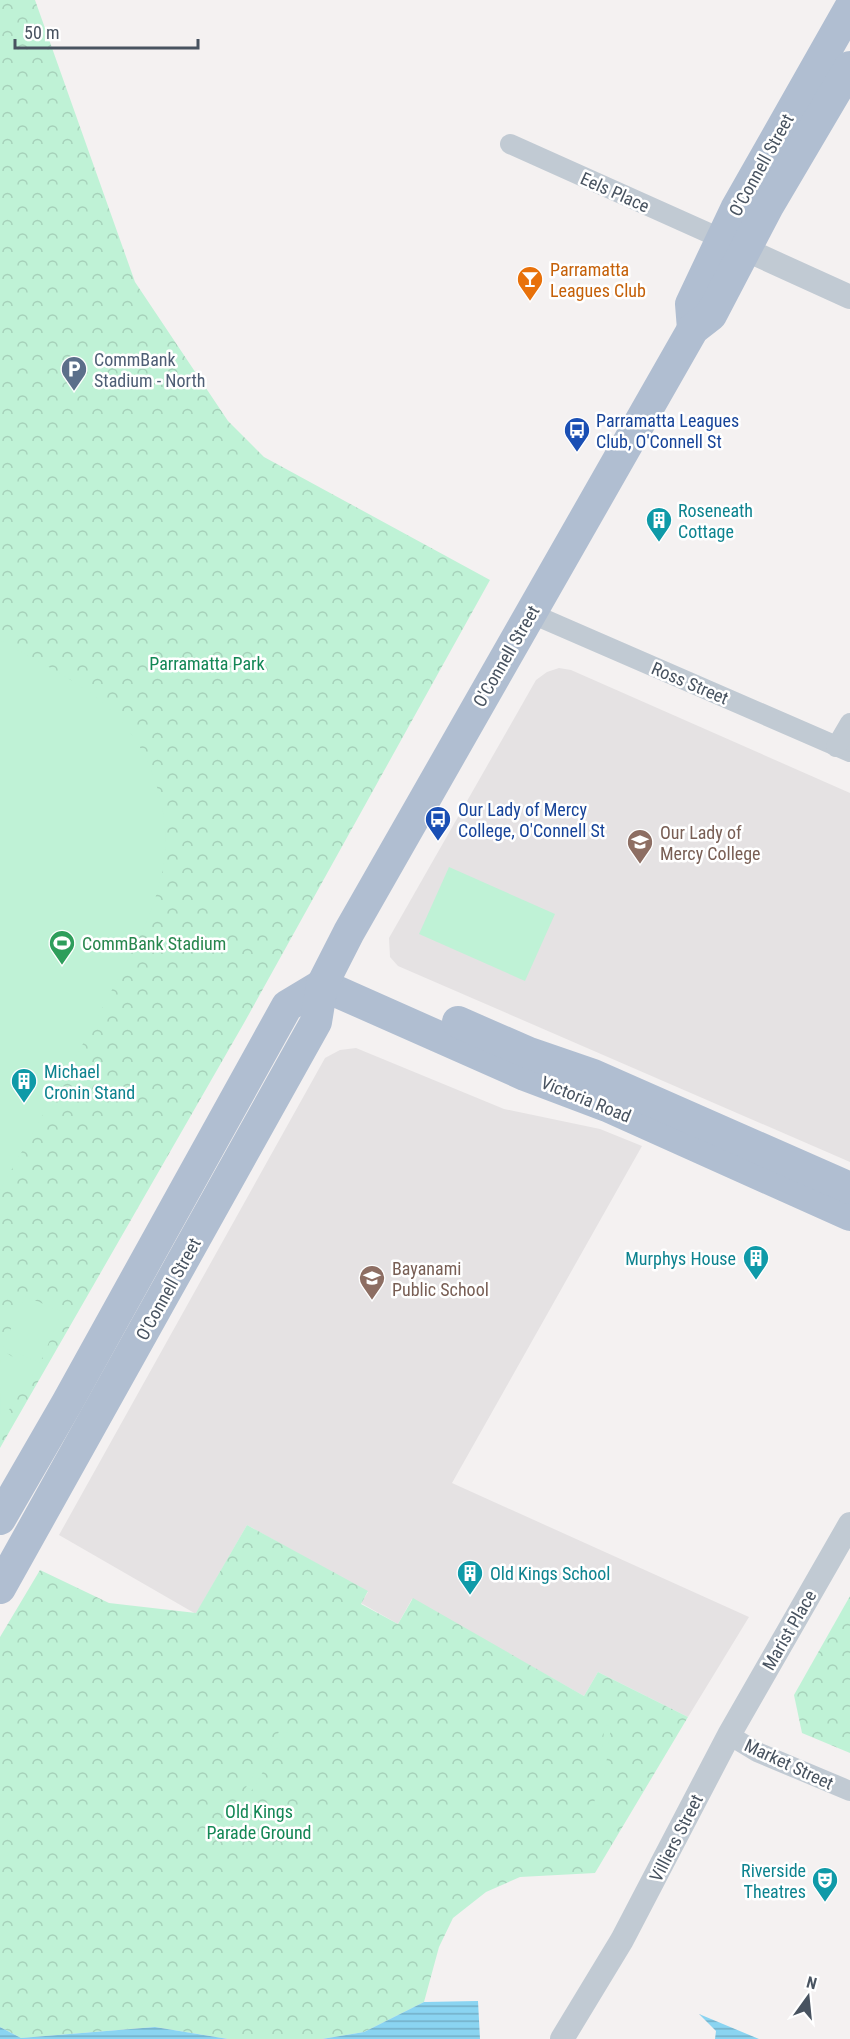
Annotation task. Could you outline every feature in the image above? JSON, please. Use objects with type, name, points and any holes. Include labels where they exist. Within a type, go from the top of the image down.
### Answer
[{"type":"main road","name":"O'Connell Street","points":[[0,1588],[316,1022],[326,976],[693,329],[711,315],[734,244],[850,8]]},
{"type":"main road","name":"O'Connell Street","points":[[734,244],[768,206],[850,67]]},
{"type":"main road","name":"O'Connell Street","points":[[0,1519],[73,1394],[287,1006],[326,976]]},
{"type":"main road","name":"Victoria Road","points":[[326,976],[593,1075],[850,1188]]},
{"type":"main road","name":"Victoria Road","points":[[326,976],[514,1070],[607,1106],[850,1215]]},
{"type":"street","name":"Eels Place","points":[[510,144],[734,244]]},
{"type":"street","points":[[734,244],[850,297]]},
{"type":"street","name":"Ross Street","points":[[530,613],[843,749]]},
{"type":"street","points":[[843,749],[850,723]]},
{"type":"street","name":"Marist Place","points":[[729,1735],[850,1524]]},
{"type":"street","name":"Market Street","points":[[729,1735],[757,1752],[850,1791]]},
{"type":"street","name":"Villiers Street","points":[[562,2039],[622,1940],[729,1735]]},
{"type":"shaded area","name":"Our Lady of Mercy College","points":[[559,668],[571,670],[850,793],[850,1162],[398,966],[390,957],[389,938],[536,680],[547,672]]},
{"type":"shaded area","name":"Bayanami Public School","points":[[356,1048],[504,1109],[600,1129],[642,1146],[452,1483],[749,1617],[688,1717],[598,1672],[584,1696],[412,1599],[398,1624],[361,1603],[368,1592],[247,1525],[196,1614],[59,1535],[325,1058],[340,1050]]},
{"type":"green space","name":"Parramatta Park","points":[[0,0],[35,0],[135,282],[228,421],[264,457],[490,580],[244,1023],[0,1448]]},
{"type":"green space","name":"CommBank Stadium","points":[[0,640],[81,687],[123,723],[134,738],[152,772],[163,811],[165,850],[155,900],[136,944],[86,1039],[0,1190]]},
{"type":"green space","points":[[449,867],[555,914],[525,981],[419,934]]},
{"type":"green space","points":[[25,1296],[62,1312],[40,1363],[3,1347]]},
{"type":"green space","points":[[1,1349],[35,1372],[4,1417],[0,1415]]},
{"type":"green space","name":"Old Kings Parade Ground","points":[[247,1525],[368,1591],[361,1604],[398,1624],[413,1598],[584,1696],[598,1672],[688,1717],[595,1873],[520,1877],[486,1892],[453,1918],[439,1947],[424,2002],[364,2032],[322,2039],[228,2039],[155,2027],[21,2038],[0,2027],[0,1637],[40,1570],[109,1603],[196,1613]]},
{"type":"green space","points":[[850,1596],[850,1753],[802,1733],[794,1695]]},
{"type":"green space","points":[[283,1725],[289,1729],[247,1798],[242,1794]]},
{"type":"green space","points":[[605,1725],[611,1726],[601,1805],[594,1805]]},
{"type":"water","points":[[478,2001],[480,2039],[322,2039],[364,2032],[424,2002]]},
{"type":"water","points":[[699,2014],[759,2039],[715,2039],[716,2031]]},
{"type":"water","points":[[0,2027],[21,2038],[155,2027],[228,2039],[0,2039]]},
{"type":"place","name":"Parramatta Leagues Club","points":[[530,302]]},
{"type":"place","name":"CommBank Stadium - North","points":[[74,392]]},
{"type":"place","name":"Parramatta Leagues Club, O'Connell St","points":[[577,453]]},
{"type":"place","name":"Roseneath Cottage","points":[[659,543]]},
{"type":"place","name":"Our Lady of Mercy College, O'Connell St","points":[[438,842]]},
{"type":"place","name":"Our Lady of Mercy College","points":[[640,865]]},
{"type":"place","name":"CommBank Stadium","points":[[62,966]]},
{"type":"place","name":"Michael Cronin Stand","points":[[24,1104]]},
{"type":"place","name":"Murphys House","points":[[756,1281]]},
{"type":"place","name":"Bayanami Public School","points":[[372,1301]]},
{"type":"place","name":"Old Kings School","points":[[470,1596]]},
{"type":"place","name":"Riverside Theatres","points":[[825,1903]]}]
